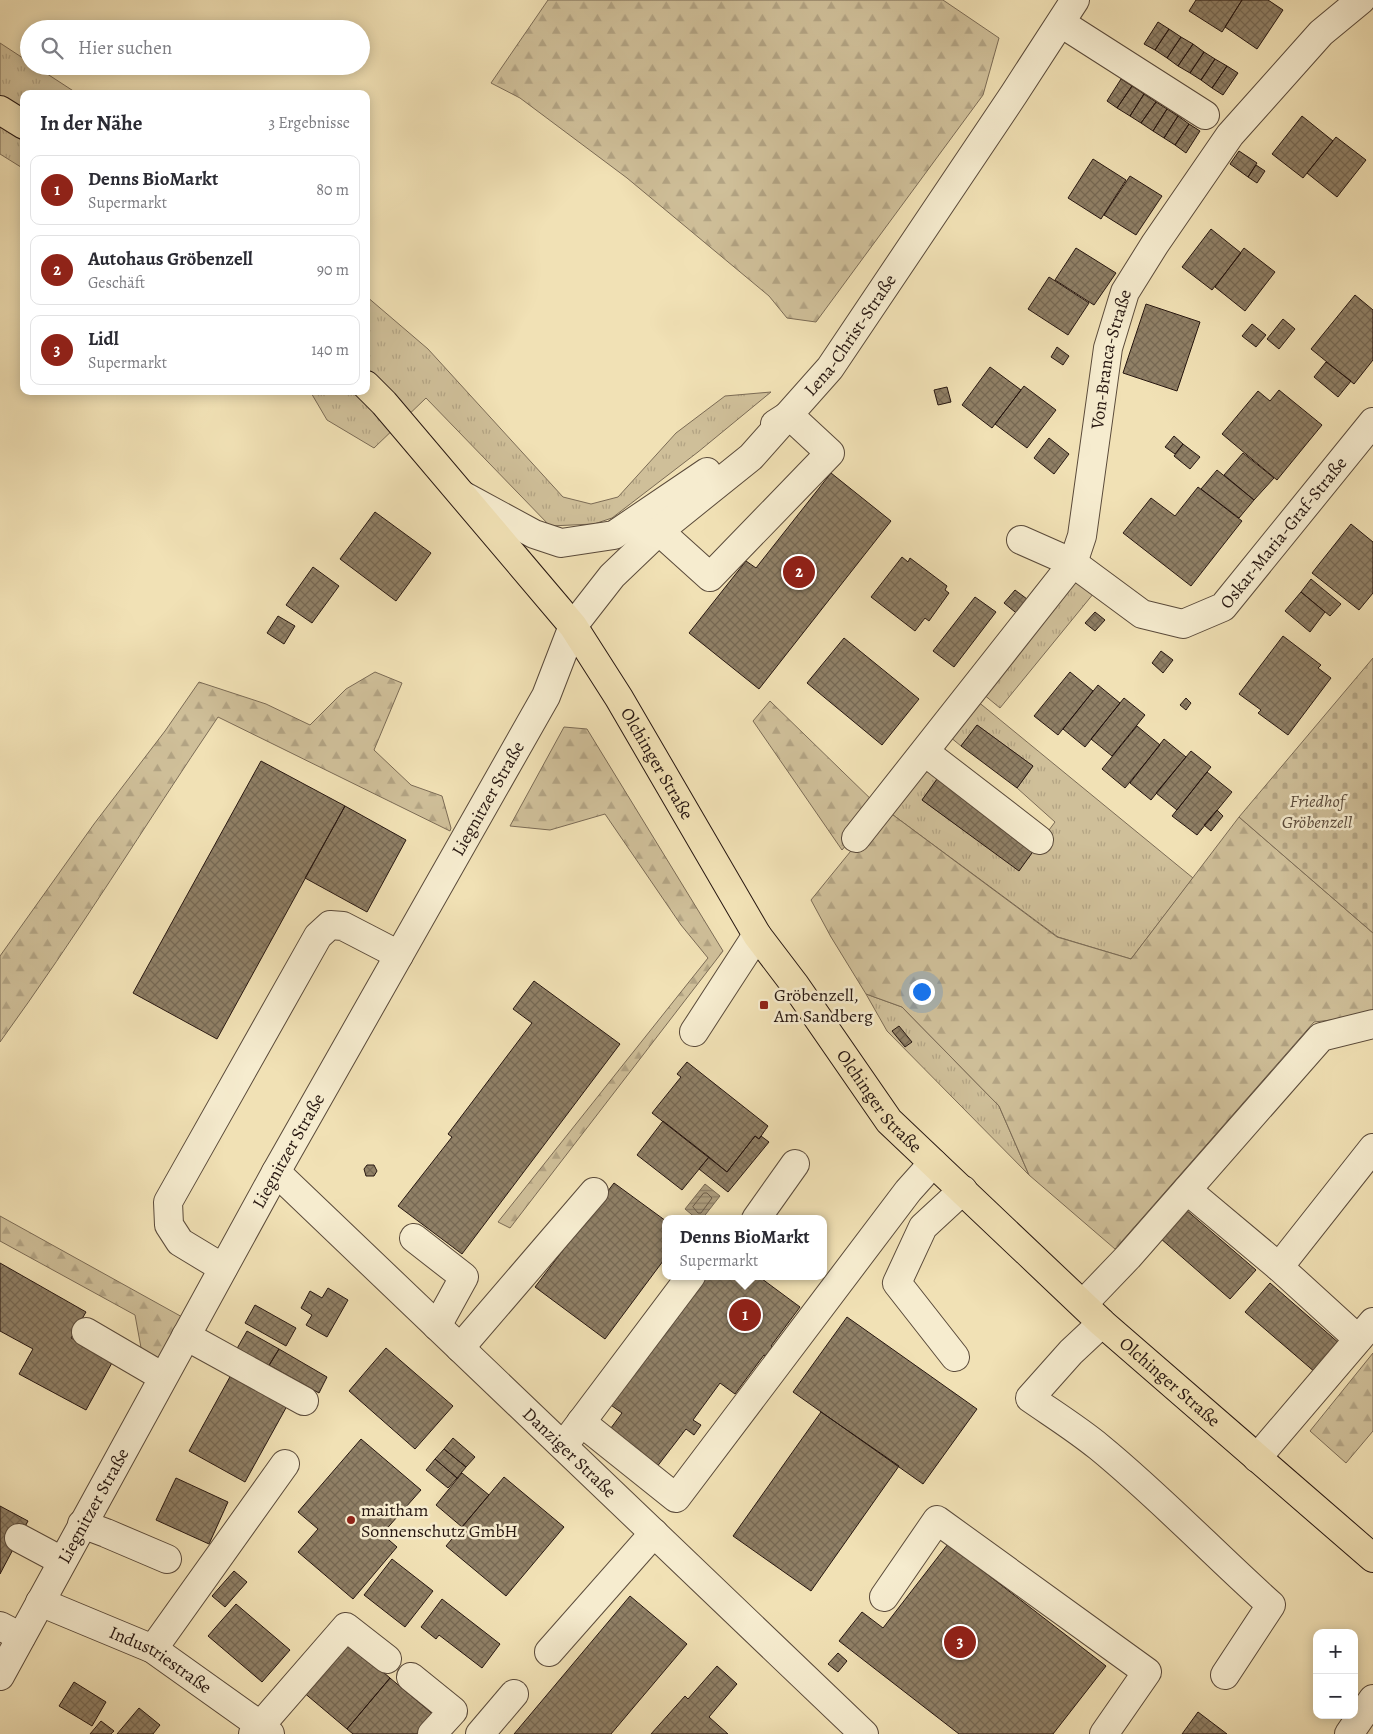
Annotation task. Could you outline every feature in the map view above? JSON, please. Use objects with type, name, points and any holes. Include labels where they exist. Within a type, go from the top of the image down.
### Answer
[{"type":"main road","points":[[0,110],[20,122]]},
{"type":"main road","name":"Olchinger Straße","points":[[370,389],[384,403],[573,626],[619,698],[757,935],[795,985],[889,1121],[1092,1313],[1373,1558]]},
{"type":"street","name":"Lena-Christ-Straße","points":[[573,626],[612,576],[659,530],[751,457],[830,368],[1004,110],[1075,0]]},
{"type":"street","name":"Von-Branca-Straße","points":[[856,838],[1073,563],[1082,536],[1108,348],[1125,292],[1155,244],[1230,135],[1321,33],[1361,0]]},
{"type":"street","points":[[1061,22],[1205,115]]},
{"type":"street","points":[[462,495],[534,534],[561,543],[614,535],[789,414],[830,453],[710,577],[659,530]]},
{"type":"street","name":"Oskar-Maria-Graf-Straße","points":[[1021,540],[1073,563],[1142,614],[1183,624],[1223,607],[1373,422]]},
{"type":"street","name":"Liegnitzer Straße","points":[[0,1676],[10,1632],[40,1602],[276,1172],[546,696],[573,626]]},
{"type":"street","points":[[925,752],[1039,840]]},
{"type":"street","points":[[223,1268],[180,1242],[169,1225],[168,1202],[318,936],[330,925],[343,926],[399,955]]},
{"type":"street","points":[[694,1032],[757,935]]},
{"type":"street","points":[[1225,1675],[1271,1605],[1222,1561],[1164,1503],[1098,1446],[1030,1398],[1071,1352],[1110,1277],[1321,1037],[1373,1024]]},
{"type":"street","points":[[1279,1267],[1373,1148]]},
{"type":"street","points":[[581,1422],[676,1498],[908,1191],[933,1162]]},
{"type":"street","points":[[759,1215],[795,1164]]},
{"type":"street","name":"Danziger Straße","points":[[276,1172],[864,1734]]},
{"type":"street","points":[[955,1357],[897,1283],[924,1227],[963,1190]]},
{"type":"street","points":[[1187,1190],[1279,1267],[1366,1331],[1257,1458]]},
{"type":"street","points":[[460,1348],[594,1192]]},
{"type":"street","points":[[414,1238],[464,1277],[437,1326]]},
{"type":"street","points":[[563,1446],[688,1280]]},
{"type":"street","points":[[86,1332],[163,1377]]},
{"type":"street","points":[[186,1336],[304,1401]]},
{"type":"street","points":[[153,1649],[285,1464]]},
{"type":"street","points":[[884,1597],[937,1520],[1147,1672],[1104,1734]]},
{"type":"street","points":[[82,1524],[167,1559]]},
{"type":"street","points":[[549,1652],[654,1533]]},
{"type":"street","points":[[19,1538],[62,1561]]},
{"type":"street","name":"Industriestraße","points":[[40,1602],[153,1649],[261,1731]]},
{"type":"street","points":[[261,1731],[346,1627],[387,1659]]},
{"type":"street","points":[[411,1677],[453,1711],[432,1734]]},
{"type":"street","points":[[480,1734],[514,1694]]},
{"type":"street","points":[[1349,1734],[1373,1699]]},
{"type":"green space","points":[[548,0],[943,0],[999,38],[983,95],[816,322],[787,318],[769,296],[627,178],[520,98],[491,83]]},
{"type":"green space","points":[[0,43],[20,56],[20,75],[49,75],[72,90],[20,90],[20,166],[0,154]]},
{"type":"green space","points":[[370,299],[428,349],[563,497],[591,504],[618,497],[676,433],[725,396],[771,392],[698,452],[612,518],[594,524],[550,526],[426,398],[374,448],[327,420],[312,395],[370,395]]},
{"type":"green space","points":[[1075,569],[1098,588],[1000,708],[977,689]]},
{"type":"green space","name":"Friedhof Gröbenzell","points":[[1373,658],[1373,933],[1239,817]]},
{"type":"green space","points":[[375,672],[402,683],[374,750],[411,785],[442,796],[451,828],[450,831],[218,717],[84,921],[0,1042],[0,956],[94,824],[165,731],[199,682],[266,704],[310,725],[346,689]]},
{"type":"green space","points":[[971,696],[1193,878],[1131,959],[1058,937],[885,809],[920,762],[940,775],[922,800],[1019,870],[1055,822],[1017,788],[1033,766],[977,725],[961,746],[944,732]]},
{"type":"green space","points":[[770,701],[878,806],[842,850],[753,721]]},
{"type":"green space","points":[[564,727],[587,729],[723,951],[510,1228],[498,1222],[708,958],[681,925],[605,814],[550,830],[510,826]]},
{"type":"green space","points":[[885,809],[1057,937],[1131,959],[1239,817],[1373,933],[1373,1015],[1314,1022],[1115,1249],[1029,1175],[999,1106],[902,1007],[866,994],[811,900]]},
{"type":"green space","points":[[866,994],[902,1007],[999,1106],[1029,1175],[887,1031]]},
{"type":"green space","points":[[0,1216],[184,1318],[162,1364],[142,1353],[135,1315],[0,1241]]},
{"type":"green space","points":[[1373,1353],[1373,1431],[1346,1463],[1310,1431]]},
{"type":"water","points":[[705,1184],[720,1196],[705,1215],[692,1215],[685,1209]]},
{"type":"building","points":[[1196,0],[1242,0],[1222,32],[1189,11]]},
{"type":"building","points":[[1242,0],[1268,0],[1283,10],[1257,49],[1225,27]]},
{"type":"building","points":[[1158,22],[1169,29],[1155,50],[1144,44]]},
{"type":"building","points":[[1169,29],[1181,37],[1167,58],[1155,50]]},
{"type":"building","points":[[1181,37],[1193,44],[1178,66],[1167,58]]},
{"type":"building","points":[[1193,44],[1204,52],[1190,73],[1178,66]]},
{"type":"building","points":[[1204,52],[1215,59],[1201,80],[1190,73]]},
{"type":"building","points":[[1215,59],[1227,66],[1212,88],[1201,80]]},
{"type":"building","points":[[1227,66],[1238,73],[1223,95],[1212,88]]},
{"type":"building","points":[[1121,79],[1132,86],[1117,108],[1107,101]]},
{"type":"building","points":[[1132,86],[1144,94],[1130,116],[1117,108]]},
{"type":"building","points":[[1144,94],[1156,102],[1141,123],[1130,116]]},
{"type":"building","points":[[1156,102],[1167,109],[1153,131],[1141,123]]},
{"type":"building","points":[[1167,109],[1178,116],[1164,138],[1153,131]]},
{"type":"building","points":[[1178,116],[1189,124],[1175,145],[1164,138]]},
{"type":"building","points":[[1302,116],[1333,141],[1303,178],[1272,154]]},
{"type":"building","points":[[1189,124],[1200,131],[1186,153],[1175,145]]},
{"type":"building","points":[[1336,137],[1366,160],[1337,197],[1307,173]]},
{"type":"building","points":[[1239,151],[1257,163],[1248,177],[1230,164]]},
{"type":"building","points":[[1093,159],[1126,180],[1101,219],[1068,198]]},
{"type":"building","points":[[1256,165],[1265,171],[1257,183],[1248,177]]},
{"type":"building","points":[[1130,176],[1162,196],[1136,235],[1104,215]]},
{"type":"building","points":[[1211,229],[1241,253],[1212,290],[1182,267]]},
{"type":"building","points":[[1076,248],[1116,273],[1094,305],[1055,280]]},
{"type":"building","points":[[1244,248],[1275,272],[1245,311],[1215,287]]},
{"type":"building","points":[[1049,277],[1089,303],[1068,335],[1028,309]]},
{"type":"building","points":[[1355,295],[1373,310],[1373,360],[1354,384],[1311,349]]},
{"type":"building","points":[[1146,304],[1200,322],[1177,391],[1123,373]]},
{"type":"building","points":[[1283,319],[1295,329],[1279,349],[1267,339]]},
{"type":"building","points":[[1252,324],[1266,335],[1256,347],[1242,336]]},
{"type":"building","points":[[1057,347],[1069,356],[1063,365],[1051,357]]},
{"type":"building","points":[[1326,362],[1351,381],[1338,397],[1314,377]]},
{"type":"building","points":[[990,367],[1021,390],[992,428],[962,405]]},
{"type":"building","points":[[1024,386],[1056,410],[1027,448],[995,424]]},
{"type":"building","points":[[947,387],[951,402],[938,405],[934,390]]},
{"type":"building","points":[[1279,390],[1322,425],[1277,480],[1222,434],[1258,391],[1270,401]]},
{"type":"building","points":[[1174,436],[1183,444],[1175,454],[1165,447]]},
{"type":"building","points":[[1049,438],[1069,454],[1054,474],[1034,458]]},
{"type":"building","points":[[1183,444],[1200,457],[1190,469],[1174,456]]},
{"type":"building","points":[[1243,453],[1274,478],[1254,500],[1224,475]]},
{"type":"building","points":[[1217,470],[1254,500],[1239,518],[1201,489]]},
{"type":"building","points":[[831,473],[891,521],[759,689],[689,633],[746,561],[756,568]]},
{"type":"building","points":[[1198,487],[1242,521],[1191,586],[1123,533],[1151,498],[1175,516]]},
{"type":"building","points":[[375,512],[431,553],[396,601],[340,559]]},
{"type":"building","points":[[1351,524],[1373,542],[1373,593],[1359,610],[1312,573]]},
{"type":"building","points":[[902,557],[908,562],[910,558],[947,586],[945,590],[949,593],[929,621],[925,618],[915,631],[871,597]]},
{"type":"building","points":[[313,567],[339,586],[312,623],[286,605]]},
{"type":"building","points":[[1311,579],[1341,604],[1330,616],[1301,592]]},
{"type":"building","points":[[1015,590],[1031,602],[1020,616],[1004,603]]},
{"type":"building","points":[[1301,592],[1325,612],[1310,632],[1285,611]]},
{"type":"building","points":[[975,597],[996,612],[954,667],[933,651]]},
{"type":"building","points":[[1095,612],[1105,620],[1095,631],[1085,623]]},
{"type":"building","points":[[278,616],[295,626],[284,644],[267,633]]},
{"type":"building","points":[[1283,636],[1321,665],[1318,668],[1331,678],[1288,735],[1258,713],[1261,710],[1239,694]]},
{"type":"building","points":[[844,638],[919,699],[882,745],[807,683]]},
{"type":"building","points":[[1161,651],[1173,660],[1163,673],[1152,663]]},
{"type":"building","points":[[1070,672],[1093,691],[1058,735],[1034,716]]},
{"type":"building","points":[[1098,685],[1120,703],[1085,747],[1063,729]]},
{"type":"building","points":[[1124,698],[1145,715],[1112,756],[1091,739]]},
{"type":"building","points":[[1186,698],[1191,703],[1186,710],[1180,705]]},
{"type":"building","points":[[977,725],[1033,766],[1017,788],[961,746]]},
{"type":"building","points":[[1137,726],[1160,745],[1125,788],[1102,769]]},
{"type":"building","points":[[1164,739],[1186,757],[1151,800],[1130,783]]},
{"type":"building","points":[[1191,751],[1211,767],[1177,810],[1156,793]]},
{"type":"building","points":[[261,761],[345,806],[217,1039],[133,993]]},
{"type":"building","points":[[1207,772],[1232,792],[1197,835],[1172,816]]},
{"type":"building","points":[[940,775],[1037,846],[1019,871],[922,800]]},
{"type":"building","points":[[345,806],[406,840],[367,912],[305,878]]},
{"type":"building","points":[[1217,810],[1223,816],[1211,831],[1204,825]]},
{"type":"building","points":[[534,981],[620,1044],[462,1254],[398,1206],[452,1137],[448,1134],[532,1023],[513,1009]]},
{"type":"building","points":[[899,1026],[912,1042],[905,1047],[892,1031]]},
{"type":"building","points":[[687,1062],[768,1126],[759,1139],[755,1136],[727,1172],[652,1113],[681,1077],[677,1074]]},
{"type":"building","points":[[663,1121],[709,1157],[682,1190],[637,1155]]},
{"type":"building","points":[[755,1136],[759,1139],[761,1136],[769,1142],[728,1192],[699,1169],[709,1157],[727,1172]]},
{"type":"building","points":[[367,1165],[374,1165],[377,1171],[374,1176],[366,1176],[364,1169]]},
{"type":"building","points":[[614,1183],[662,1218],[662,1262],[605,1339],[535,1287]]},
{"type":"building","points":[[1185,1209],[1256,1270],[1230,1299],[1160,1238]]},
{"type":"building","points":[[0,1263],[86,1312],[71,1338],[113,1361],[86,1410],[19,1374],[33,1349],[0,1331]]},
{"type":"building","points":[[699,1280],[763,1280],[800,1307],[771,1346],[779,1351],[772,1361],[764,1355],[735,1394],[720,1383],[693,1420],[701,1425],[694,1435],[686,1429],[656,1468],[608,1432],[622,1413],[608,1403]]},
{"type":"building","points":[[1270,1283],[1340,1344],[1316,1373],[1245,1312]]},
{"type":"building","points":[[328,1288],[348,1300],[327,1337],[306,1325],[312,1315],[301,1308],[310,1291],[322,1298]]},
{"type":"building","points":[[255,1305],[296,1328],[286,1346],[245,1323]]},
{"type":"building","points":[[847,1317],[977,1409],[923,1484],[793,1392]]},
{"type":"building","points":[[247,1331],[279,1349],[267,1369],[235,1352]]},
{"type":"building","points":[[386,1348],[453,1406],[415,1449],[349,1391]]},
{"type":"building","points":[[279,1349],[327,1377],[319,1393],[269,1365]]},
{"type":"building","points":[[231,1375],[287,1406],[245,1482],[189,1451]]},
{"type":"building","points":[[821,1412],[899,1466],[811,1591],[733,1536]]},
{"type":"building","points":[[453,1438],[475,1457],[466,1467],[444,1449]]},
{"type":"building","name":"maitham Sonnenschutz GmbH","points":[[361,1439],[421,1490],[382,1534],[397,1547],[353,1599],[298,1552],[318,1529],[298,1512]]},
{"type":"building","points":[[444,1449],[466,1467],[457,1478],[435,1459]]},
{"type":"building","points":[[435,1459],[457,1478],[448,1488],[426,1470]]},
{"type":"building","points":[[462,1473],[489,1495],[462,1527],[436,1505]]},
{"type":"building","points":[[504,1477],[564,1527],[506,1596],[446,1546]]},
{"type":"building","points":[[176,1478],[228,1502],[209,1544],[156,1520]]},
{"type":"building","points":[[0,1506],[28,1521],[0,1574]]},
{"type":"building","points":[[948,1544],[1106,1666],[1053,1734],[959,1734],[839,1641],[862,1612],[883,1628]]},
{"type":"building","points":[[392,1559],[433,1591],[405,1627],[364,1595]]},
{"type":"building","points":[[234,1571],[247,1582],[225,1607],[212,1596]]},
{"type":"building","points":[[630,1596],[687,1644],[611,1734],[514,1734]]},
{"type":"building","points":[[442,1599],[500,1644],[482,1668],[439,1635],[436,1639],[421,1627]]},
{"type":"building","points":[[236,1604],[290,1650],[262,1682],[208,1636]]},
{"type":"building","points":[[346,1640],[390,1678],[347,1729],[302,1691]]},
{"type":"building","points":[[838,1653],[847,1661],[838,1672],[828,1664]]},
{"type":"building","points":[[717,1666],[737,1684],[709,1717],[728,1734],[651,1734],[685,1696],[688,1699]]},
{"type":"building","points":[[390,1678],[435,1716],[420,1734],[353,1734],[347,1729]]},
{"type":"building","points":[[74,1682],[106,1702],[92,1726],[59,1706]]},
{"type":"building","points":[[139,1708],[160,1725],[153,1734],[117,1734]]},
{"type":"building","points":[[1198,1712],[1227,1734],[1182,1734]]},
{"type":"building","points":[[101,1721],[114,1731],[111,1734],[90,1734]]},
{"type":"place","name":"Autohaus Gröbenzell","points":[[799,572]]},
{"type":"place","name":"Gröbenzell, Am Sandberg","points":[[764,1005]]},
{"type":"place","name":"Denns BioMarkt","points":[[745,1315]]},
{"type":"place","name":"maitham Sonnenschutz GmbH","points":[[351,1520]]},
{"type":"place","name":"Lidl","points":[[960,1642]]}]
